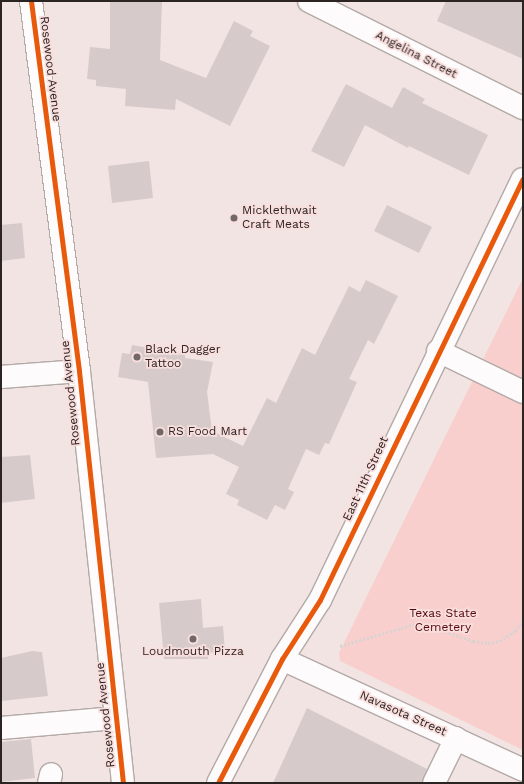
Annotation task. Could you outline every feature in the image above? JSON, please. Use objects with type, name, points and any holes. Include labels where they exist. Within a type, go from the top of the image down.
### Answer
[{"type":"street","name":"Rosewood Avenue","points":[[31,1],[79,371],[123,783]]},
{"type":"street","name":"Angelina Street","points":[[310,1],[523,108]]},
{"type":"street","name":"East 11th Street","points":[[218,783],[282,659],[320,600],[438,351],[523,179]]},
{"type":"street","points":[[438,351],[523,392]]},
{"type":"street","points":[[1,378],[79,371]]},
{"type":"street","name":"Navasota Street","points":[[282,659],[523,769]]},
{"type":"street","points":[[1,728],[116,718]]},
{"type":"street","points":[[434,783],[456,738]]},
{"type":"path","points":[[340,646],[415,624],[430,626],[473,642],[488,643],[500,641],[515,631],[523,620]]},
{"type":"green space","name":"Texas State Cemetery","points":[[523,278],[523,750],[340,661],[339,653]]},
{"type":"building","points":[[110,1],[162,1],[160,60],[206,78],[234,21],[253,31],[250,36],[270,46],[230,126],[176,99],[175,110],[125,106],[126,89],[96,86],[96,80],[87,79],[90,47],[110,49]]},
{"type":"building","points":[[446,1],[523,1],[523,59],[437,21]]},
{"type":"building","points":[[346,84],[392,108],[403,87],[425,99],[422,103],[488,135],[469,175],[409,146],[408,148],[365,125],[344,167],[311,151]]},
{"type":"building","points":[[149,161],[153,198],[112,203],[108,166]]},
{"type":"building","points":[[387,205],[432,227],[419,253],[374,231]]},
{"type":"building","points":[[22,223],[25,258],[1,261],[1,225]]},
{"type":"building","points":[[366,280],[398,296],[374,344],[368,340],[349,379],[357,382],[329,444],[325,443],[319,455],[306,449],[288,489],[294,492],[285,510],[275,505],[267,520],[237,505],[239,500],[226,494],[239,467],[213,454],[156,458],[148,382],[118,377],[122,353],[130,354],[132,345],[185,354],[185,358],[213,362],[207,392],[212,431],[243,446],[267,398],[276,403],[302,348],[315,355],[349,286],[360,292]]},
{"type":"building","points":[[30,455],[35,499],[1,503],[1,457]]},
{"type":"building","name":"Loudmouth Pizza","points":[[201,599],[203,628],[223,626],[225,651],[207,653],[208,659],[164,659],[159,603]]},
{"type":"building","points":[[32,651],[42,652],[48,696],[1,701],[1,658]]},
{"type":"building","points":[[307,708],[427,769],[422,783],[273,783]]},
{"type":"building","points":[[31,739],[35,778],[1,782],[1,742]]},
{"type":"cycle path","points":[[31,1],[79,371],[123,783]]},
{"type":"cycle path","points":[[218,783],[282,659],[320,600],[523,179]]},
{"type":"place","name":"Micklethwait Craft Meats","points":[[234,218]]},
{"type":"place","name":"Black Dagger Tattoo","points":[[137,357]]},
{"type":"place","name":"RS Food Mart","points":[[160,432]]},
{"type":"place","name":"Loudmouth Pizza","points":[[193,639]]}]
